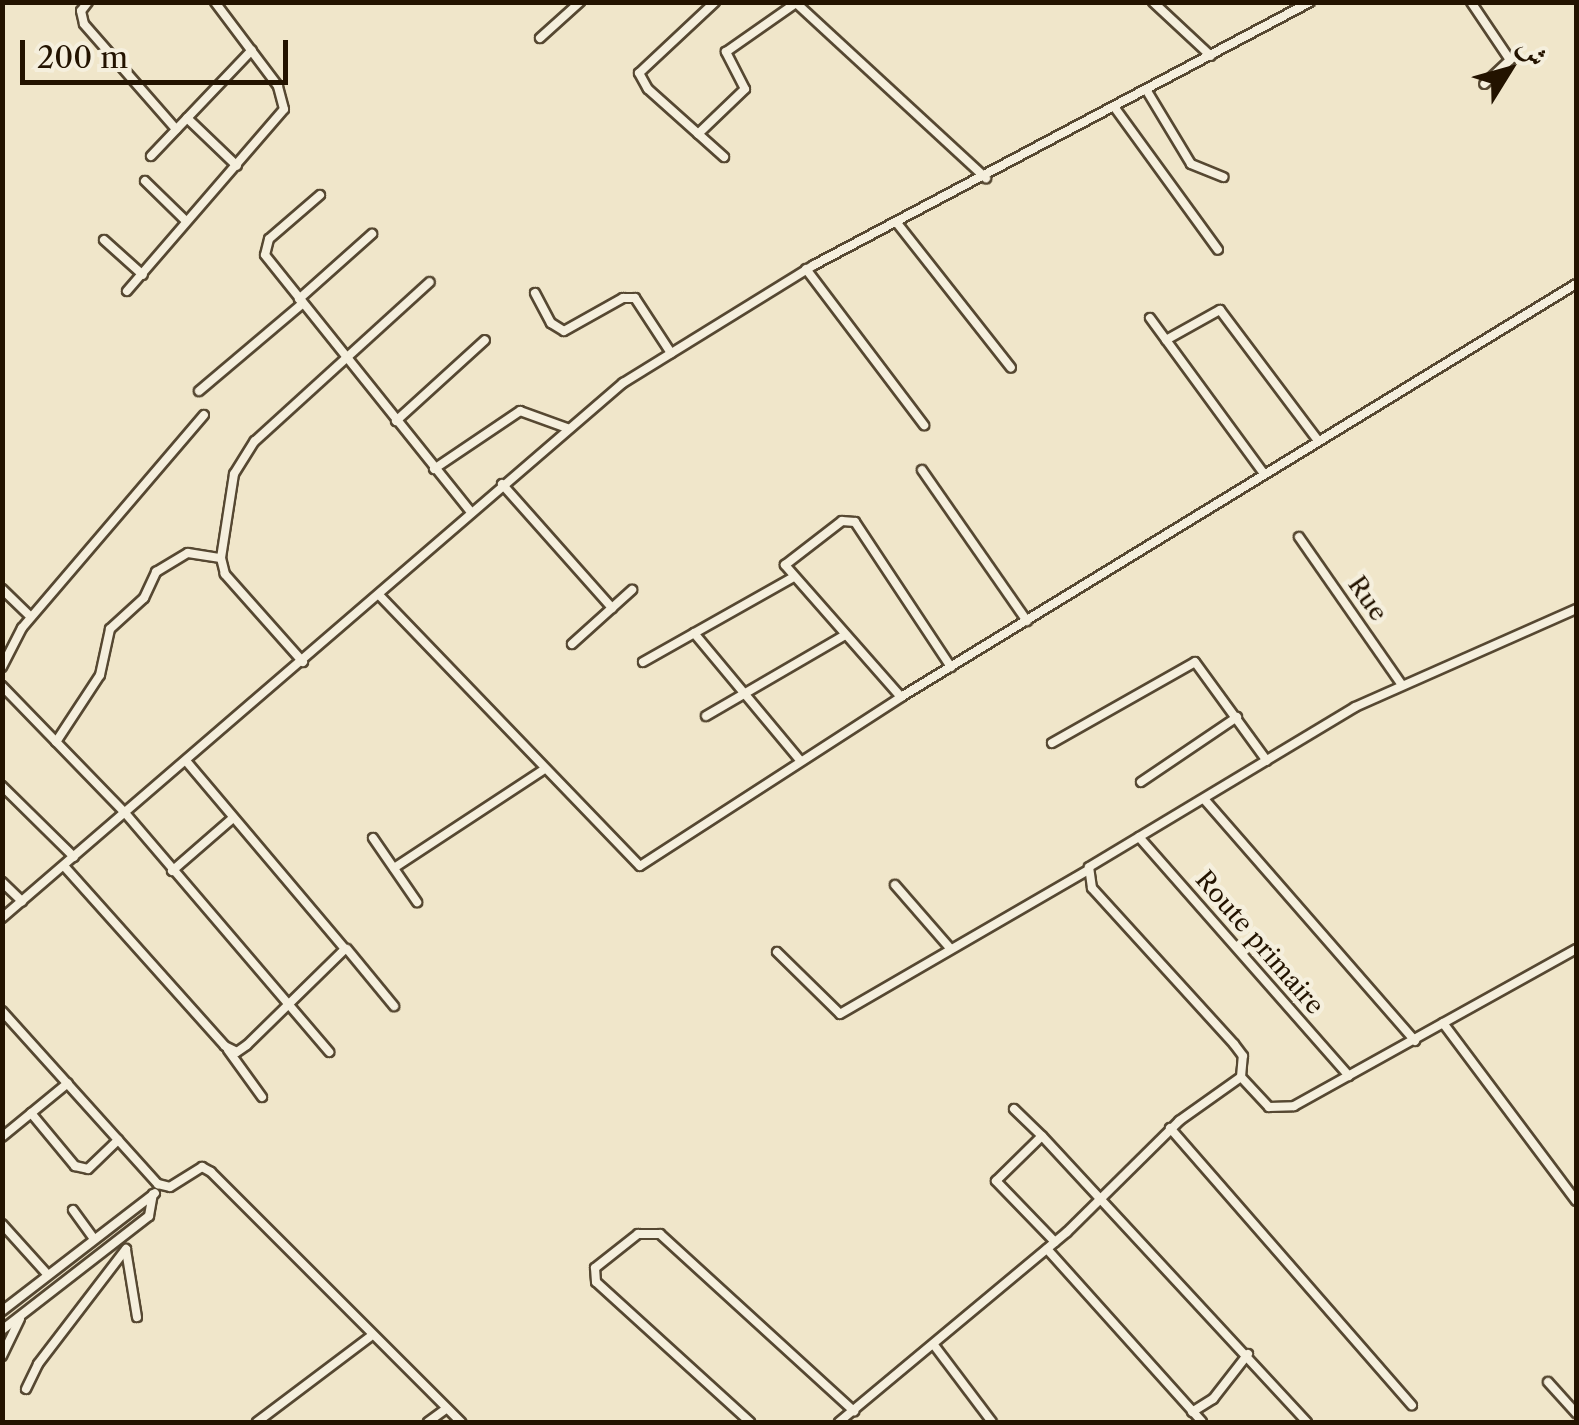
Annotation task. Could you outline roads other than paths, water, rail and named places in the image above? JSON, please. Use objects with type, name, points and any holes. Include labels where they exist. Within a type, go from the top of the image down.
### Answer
[{"type":"street","points":[[88,2],[81,11],[84,24],[176,129]]},
{"type":"street","points":[[127,291],[284,109],[278,86],[215,2]]},
{"type":"street","points":[[540,38],[580,2]]},
{"type":"street","points":[[715,2],[639,73],[724,157]]},
{"type":"street","points":[[1152,2],[1212,56]]},
{"type":"street","points":[[2,918],[381,597],[567,428],[671,353],[806,270],[986,178],[1310,2]]},
{"type":"street","points":[[1470,2],[1510,60],[1484,84]]},
{"type":"street","points":[[698,134],[746,89],[726,52],[795,3],[986,178]]},
{"type":"street","points":[[151,156],[252,50]]},
{"type":"street","points":[[1147,91],[1192,164],[1223,177]]},
{"type":"street","points":[[1115,108],[1218,250]]},
{"type":"street","points":[[187,118],[236,166]]},
{"type":"street","points":[[145,181],[186,221]]},
{"type":"street","points":[[320,195],[264,248],[301,301],[471,512]]},
{"type":"street","points":[[897,223],[1011,368]]},
{"type":"street","points":[[199,391],[372,234]]},
{"type":"street","points":[[104,240],[143,276]]},
{"type":"street","points":[[806,270],[924,426]]},
{"type":"street","points":[[303,662],[234,587],[221,558],[240,460],[430,282]]},
{"type":"street","points":[[381,597],[638,866],[800,760],[1318,438],[1576,284]]},
{"type":"street","points":[[535,293],[551,322],[564,331],[635,298],[671,353]]},
{"type":"street","points":[[1166,340],[1220,310],[1318,438]]},
{"type":"street","points":[[1150,318],[1264,474]]},
{"type":"street","points":[[396,421],[484,340]]},
{"type":"street","points":[[434,469],[520,411],[567,428]]},
{"type":"street","points":[[2,667],[30,618],[204,415]]},
{"type":"street","points":[[922,470],[1026,621]]},
{"type":"street","points":[[502,484],[612,608]]},
{"type":"street","points":[[901,697],[794,577],[786,558],[852,520],[951,667]]},
{"type":"street","name":"Rue","points":[[1299,536],[1402,685]]},
{"type":"street","points":[[56,742],[95,684],[110,629],[144,598],[156,572],[188,552],[221,558]]},
{"type":"street","points":[[643,662],[794,577]]},
{"type":"street","points":[[2,589],[30,618]]},
{"type":"street","points":[[572,644],[632,590]]},
{"type":"street","points":[[777,952],[840,1014],[1402,685],[1576,609]]},
{"type":"street","points":[[694,633],[800,760]]},
{"type":"street","points":[[706,716],[846,635]]},
{"type":"street","points":[[1052,743],[1195,662],[1268,761]]},
{"type":"street","points":[[2,686],[126,814],[330,1052]]},
{"type":"street","points":[[1140,782],[1237,717]]},
{"type":"street","points":[[187,762],[394,1006]]},
{"type":"street","points":[[394,868],[543,770]]},
{"type":"street","points":[[2,786],[74,857]]},
{"type":"street","points":[[2,802],[10,794]]},
{"type":"street","points":[[1204,799],[1415,1041]]},
{"type":"street","points":[[172,871],[233,818]]},
{"type":"street","name":"Route primaire","points":[[1139,837],[1349,1076]]},
{"type":"street","points":[[372,838],[417,902]]},
{"type":"street","points":[[64,866],[225,1046],[262,1097]]},
{"type":"street","points":[[1087,872],[1092,888],[1234,1044],[1242,1056],[1241,1077],[1269,1108],[1280,1110],[1415,1041],[1576,949]]},
{"type":"street","points":[[2,882],[22,901]]},
{"type":"street","points":[[895,885],[950,948]]},
{"type":"street","points":[[225,1046],[243,1048],[292,1004],[346,954],[340,942]]},
{"type":"street","points":[[2,1011],[162,1187]]},
{"type":"street","points":[[1443,1023],[1576,1202]]},
{"type":"street","points":[[839,1422],[1047,1250],[1170,1128],[1241,1077]]},
{"type":"street","points":[[2,1137],[68,1084]]},
{"type":"street","points":[[1014,1109],[1101,1194],[1307,1422]]},
{"type":"street","points":[[31,1113],[75,1166],[88,1168],[118,1140]]},
{"type":"street","points":[[1170,1128],[1412,1405]]},
{"type":"street","points":[[1042,1136],[996,1181],[1055,1242]]},
{"type":"street","points":[[2,1311],[162,1187],[206,1168],[370,1337],[461,1422]]},
{"type":"street","points":[[2,1330],[130,1231],[153,1210],[153,1194]]},
{"type":"street","points":[[74,1210],[94,1240]]},
{"type":"street","points":[[2,1224],[47,1274]]},
{"type":"street","points":[[130,1231],[126,1249],[137,1317]]},
{"type":"street","points":[[750,1422],[596,1282],[595,1268],[638,1234],[660,1234],[852,1412],[857,1422]]},
{"type":"street","points":[[26,1389],[38,1364],[126,1249]]},
{"type":"street","points":[[1047,1250],[1202,1422]]},
{"type":"street","points":[[2,1356],[22,1315]]},
{"type":"street","points":[[257,1422],[370,1337]]},
{"type":"street","points":[[934,1344],[992,1422]]},
{"type":"street","points":[[1192,1412],[1212,1399],[1248,1354]]},
{"type":"street","points":[[1548,1382],[1576,1413]]},
{"type":"street","points":[[428,1422],[446,1409]]}]
